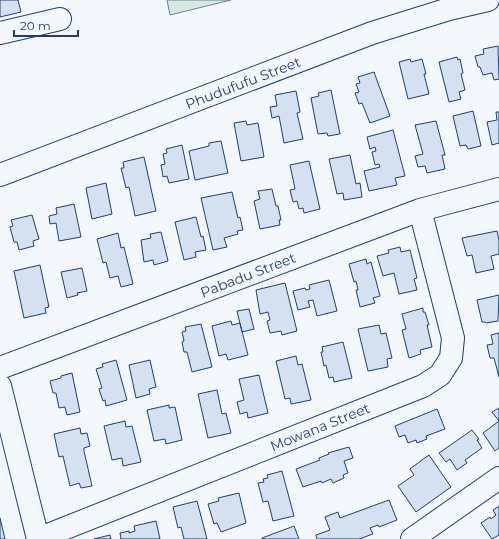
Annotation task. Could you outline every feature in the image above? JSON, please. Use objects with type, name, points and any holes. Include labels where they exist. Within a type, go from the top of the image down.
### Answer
[{"type":"street","name":"Phudufufu Street","points":[[0,175],[372,33],[449,9],[488,0]]},
{"type":"street","points":[[0,33],[60,19]]},
{"type":"street","name":"Pabadu Street","points":[[0,368],[420,210],[499,189]]},
{"type":"street","name":"Mowana Street","points":[[38,539],[423,386],[440,375],[450,358],[453,338],[420,210]]},
{"type":"street","points":[[0,386],[38,539]]},
{"type":"street","points":[[412,539],[499,478]]},
{"type":"shaded area","points":[[167,0],[231,0],[170,15]]},
{"type":"building","points":[[0,0],[18,0],[21,12],[0,17]]},
{"type":"building","points":[[498,46],[499,79],[494,80],[492,73],[483,75],[480,67],[478,67],[475,56],[484,54],[483,49]]},
{"type":"building","points":[[457,57],[458,60],[460,59],[463,73],[461,74],[465,90],[459,92],[461,99],[449,102],[439,62]]},
{"type":"building","points":[[410,59],[411,62],[422,59],[429,94],[408,99],[399,62]]},
{"type":"building","points":[[374,72],[390,116],[370,123],[362,103],[359,104],[355,93],[359,92],[356,84],[360,83],[358,77]]},
{"type":"building","points":[[331,90],[340,134],[328,136],[327,133],[318,134],[311,98],[319,96],[318,93]]},
{"type":"building","points":[[296,91],[300,112],[297,113],[303,139],[284,143],[279,116],[272,118],[270,107],[277,106],[275,95]]},
{"type":"building","points":[[473,111],[481,146],[468,149],[466,145],[460,146],[453,116]]},
{"type":"building","points":[[496,112],[499,112],[499,143],[492,145],[487,122],[497,120]]},
{"type":"building","points":[[246,121],[247,125],[258,123],[264,157],[241,161],[234,123]]},
{"type":"building","points":[[436,121],[445,155],[442,155],[445,169],[427,173],[425,166],[418,167],[415,156],[423,154],[415,125]]},
{"type":"building","points":[[393,130],[405,176],[395,178],[397,185],[369,191],[364,171],[380,167],[379,164],[375,165],[372,152],[376,151],[375,147],[370,149],[367,137]]},
{"type":"building","points":[[221,141],[228,173],[195,180],[189,151],[209,146],[209,143]]},
{"type":"building","points":[[182,145],[189,179],[169,183],[167,176],[163,177],[161,165],[165,164],[163,154],[167,153],[166,149]]},
{"type":"building","points":[[350,155],[356,184],[360,183],[362,197],[344,200],[343,193],[337,194],[329,159]]},
{"type":"building","points":[[144,157],[156,211],[135,216],[129,187],[126,188],[121,168],[124,168],[123,162]]},
{"type":"building","points":[[309,161],[320,209],[304,213],[303,208],[299,209],[297,201],[293,202],[290,190],[295,189],[290,165]]},
{"type":"building","points":[[106,183],[112,214],[92,219],[86,188]]},
{"type":"building","points":[[272,189],[276,206],[278,206],[281,220],[279,220],[280,225],[260,229],[254,201],[260,199],[258,191]]},
{"type":"building","points":[[232,192],[238,218],[240,217],[243,230],[237,231],[238,234],[224,238],[227,247],[213,250],[201,198]]},
{"type":"building","points":[[74,204],[81,237],[59,241],[56,223],[50,224],[49,216],[57,214],[56,208]]},
{"type":"building","points":[[32,215],[39,239],[33,241],[34,246],[19,250],[17,242],[14,242],[10,227],[13,226],[11,220]]},
{"type":"building","points":[[196,217],[206,250],[195,252],[196,257],[184,260],[175,222]]},
{"type":"building","points":[[497,231],[499,240],[499,254],[491,256],[494,269],[476,273],[472,255],[467,256],[462,238]]},
{"type":"building","points":[[161,232],[168,261],[154,265],[153,260],[144,262],[141,240],[151,238],[150,234]]},
{"type":"building","points":[[118,233],[121,248],[124,247],[133,284],[121,287],[118,276],[110,278],[106,262],[103,263],[97,239]]},
{"type":"building","points":[[400,247],[401,252],[410,250],[417,278],[414,279],[417,290],[399,294],[394,273],[383,276],[377,256],[389,253],[388,250]]},
{"type":"building","points":[[366,259],[367,264],[371,262],[380,296],[373,298],[375,303],[360,307],[356,290],[358,290],[356,281],[354,282],[349,264]]},
{"type":"building","points":[[40,265],[49,307],[45,308],[46,313],[24,318],[14,271]]},
{"type":"building","points":[[82,268],[87,291],[77,293],[78,295],[67,298],[61,272]]},
{"type":"building","points":[[329,280],[337,311],[317,316],[313,300],[308,301],[310,307],[298,310],[293,291],[305,288],[306,290],[310,289],[309,285]]},
{"type":"building","points":[[285,283],[297,331],[282,335],[281,331],[270,333],[267,321],[270,320],[268,312],[260,314],[256,290]]},
{"type":"building","points":[[499,295],[498,321],[486,323],[482,322],[477,300]]},
{"type":"building","points":[[423,308],[423,312],[425,312],[429,325],[427,325],[432,347],[420,350],[421,354],[409,358],[402,330],[406,329],[402,314]]},
{"type":"building","points":[[249,309],[254,329],[242,332],[237,311]]},
{"type":"building","points":[[231,321],[232,325],[240,323],[248,355],[228,360],[226,354],[219,356],[212,326]]},
{"type":"building","points":[[201,324],[212,367],[192,372],[187,352],[184,352],[182,332],[186,331],[185,327]]},
{"type":"building","points":[[379,325],[381,334],[386,333],[392,358],[387,359],[388,367],[368,371],[358,329]]},
{"type":"building","points":[[499,333],[499,377],[494,358],[490,358],[487,345],[493,344],[491,335]]},
{"type":"building","points":[[343,342],[352,378],[334,382],[333,377],[329,378],[326,365],[324,366],[321,352],[323,352],[322,347]]},
{"type":"building","points":[[296,356],[298,365],[302,364],[311,400],[291,404],[290,398],[285,399],[276,361]]},
{"type":"building","points":[[116,360],[127,400],[106,406],[105,400],[103,401],[99,389],[102,388],[96,369],[103,367],[102,364]]},
{"type":"building","points":[[150,360],[156,387],[149,389],[150,394],[136,398],[129,365]]},
{"type":"building","points":[[72,373],[80,412],[67,415],[65,407],[59,408],[56,393],[53,393],[50,381]]},
{"type":"building","points":[[259,375],[268,413],[248,418],[247,412],[240,414],[237,402],[244,400],[239,379]]},
{"type":"building","points":[[217,390],[222,414],[226,413],[231,433],[208,438],[198,394]]},
{"type":"building","points":[[169,405],[169,408],[175,407],[182,440],[166,444],[165,439],[154,441],[147,410]]},
{"type":"building","points":[[499,408],[499,421],[492,412]]},
{"type":"building","points":[[437,409],[445,429],[426,436],[427,439],[417,443],[416,440],[408,443],[405,435],[399,437],[395,426]]},
{"type":"building","points":[[125,421],[126,427],[132,426],[141,462],[123,466],[122,458],[112,460],[104,426]]},
{"type":"building","points":[[499,421],[499,448],[495,451],[483,433]]},
{"type":"building","points":[[80,428],[81,434],[87,433],[90,446],[84,448],[84,451],[92,486],[81,488],[79,483],[70,486],[63,456],[59,457],[54,434]]},
{"type":"building","points":[[472,430],[479,439],[477,440],[482,448],[465,460],[467,463],[457,470],[450,459],[446,462],[439,453]]},
{"type":"building","points":[[349,447],[353,458],[344,461],[348,473],[343,475],[344,478],[333,483],[331,479],[322,483],[321,481],[303,487],[296,469],[320,460],[319,458],[329,454],[328,453]]},
{"type":"building","points":[[429,455],[451,487],[416,512],[398,486],[414,475],[410,469]]},
{"type":"building","points":[[282,471],[294,516],[273,521],[268,501],[263,502],[258,483],[264,482],[263,479],[268,478],[267,475]]},
{"type":"building","points":[[239,493],[246,523],[221,532],[217,523],[214,524],[208,504],[219,501],[218,498]]},
{"type":"building","points":[[389,500],[397,520],[379,527],[378,525],[370,528],[373,534],[359,539],[317,539],[316,535],[330,530],[325,517],[338,512],[340,518]]},
{"type":"building","points":[[197,501],[207,539],[184,539],[181,527],[178,528],[173,507]]},
{"type":"building","points":[[499,506],[499,535],[492,539],[481,523],[496,515],[493,510]]},
{"type":"building","points":[[0,518],[5,539],[0,539]]},
{"type":"building","points":[[156,521],[160,539],[121,539],[120,533],[135,531],[134,526]]},
{"type":"building","points":[[294,526],[299,539],[262,539],[262,538]]},
{"type":"building","points":[[110,535],[111,539],[94,539]]}]
